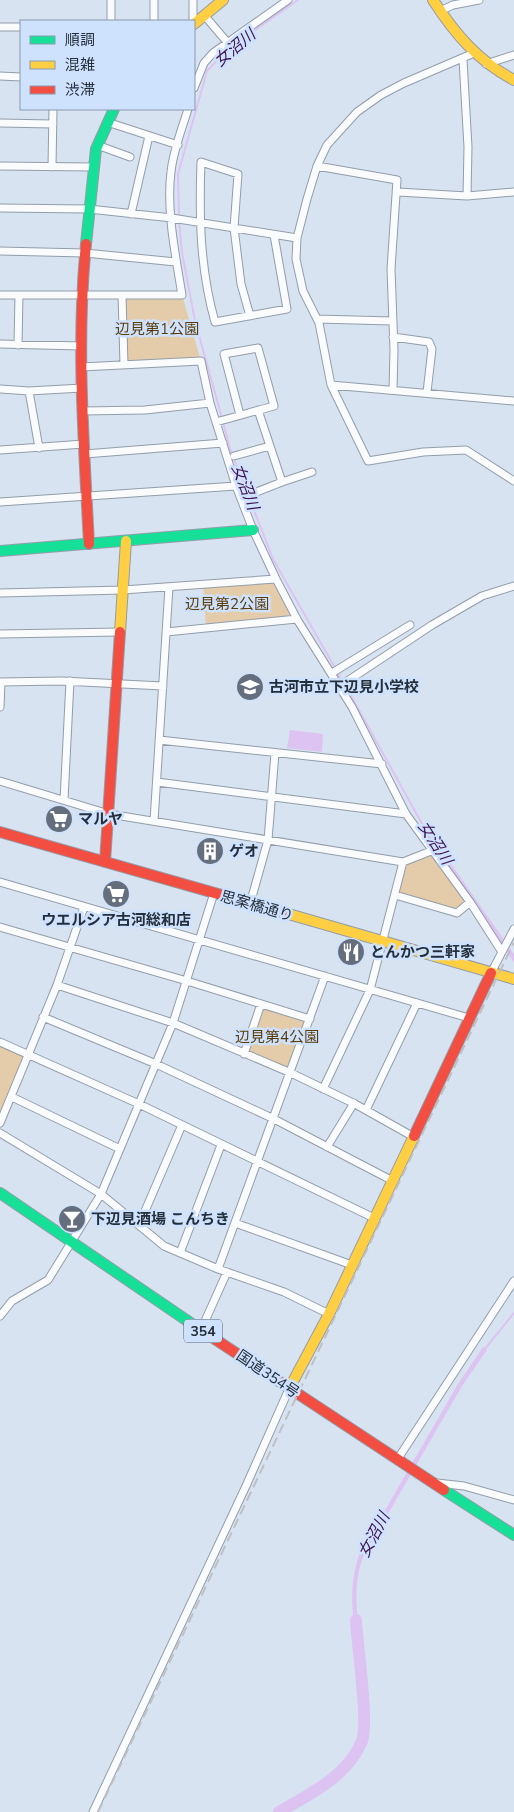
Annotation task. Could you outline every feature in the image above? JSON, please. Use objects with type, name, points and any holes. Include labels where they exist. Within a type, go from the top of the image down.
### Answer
[{"type":"main road","points":[[195,21],[223,0]]},
{"type":"main road","points":[[433,0],[456,34],[474,53],[486,64],[514,80]]},
{"type":"main road","points":[[89,544],[82,411],[81,295],[93,167],[97,145],[113,110]]},
{"type":"main road","points":[[0,551],[253,530]]},
{"type":"main road","points":[[105,862],[126,541]]},
{"type":"main road","name":"思案橋通り","points":[[0,832],[514,979]]},
{"type":"main road","points":[[289,1389],[352,1265],[491,973]]},
{"type":"main road","name":"国道354号","points":[[0,1193],[289,1389],[514,1534]]},
{"type":"street","points":[[111,20],[112,0]]},
{"type":"street","points":[[154,0],[154,20]]},
{"type":"street","points":[[193,0],[193,20]]},
{"type":"street","points":[[195,86],[204,63],[213,53],[288,0]]},
{"type":"street","points":[[440,10],[452,5],[479,0]]},
{"type":"street","points":[[204,15],[228,42]]},
{"type":"street","points":[[0,27],[20,27]]},
{"type":"street","points":[[474,53],[463,60],[404,83],[381,95],[357,112],[327,145],[317,166],[297,238],[296,259],[303,291],[317,319],[328,359],[331,386],[368,461],[423,452],[466,450],[514,481]]},
{"type":"street","points":[[486,64],[514,55]]},
{"type":"street","points":[[463,60],[468,147],[467,196]]},
{"type":"street","points":[[0,76],[20,77]]},
{"type":"street","points":[[52,166],[54,110]]},
{"type":"street","points":[[0,294],[182,295],[176,262],[170,186],[171,169],[188,110]]},
{"type":"street","points":[[107,122],[178,145]]},
{"type":"street","points":[[0,123],[53,124]]},
{"type":"street","points":[[131,214],[149,136]]},
{"type":"street","points":[[97,145],[130,157]]},
{"type":"street","points":[[250,316],[241,284],[234,228],[238,174],[200,162],[199,222],[207,295],[215,322],[287,310],[274,235]]},
{"type":"street","points":[[0,166],[93,167]]},
{"type":"street","points":[[317,166],[397,180],[398,192],[391,269],[393,390]]},
{"type":"street","points":[[398,192],[467,196],[514,192]]},
{"type":"street","points":[[0,208],[90,209],[172,218],[297,238]]},
{"type":"street","points":[[0,251],[85,253],[176,262]]},
{"type":"street","points":[[18,345],[20,295]]},
{"type":"street","points":[[122,295],[124,365]]},
{"type":"street","points":[[317,319],[392,321]]},
{"type":"street","points":[[393,337],[429,342],[432,349],[427,392]]},
{"type":"street","points":[[0,344],[81,346]]},
{"type":"street","points":[[216,422],[274,406],[258,348],[224,354],[240,415]]},
{"type":"street","points":[[81,367],[201,361],[210,403],[236,486],[253,530],[276,579],[297,619],[340,686],[382,764],[406,814],[504,948]]},
{"type":"street","points":[[331,386],[514,400]]},
{"type":"street","points":[[0,389],[29,391],[82,388]]},
{"type":"street","points":[[29,391],[39,448]]},
{"type":"street","points":[[82,411],[145,410],[210,403]]},
{"type":"street","points":[[258,410],[282,482]]},
{"type":"street","points":[[0,450],[39,448],[84,449],[222,443]]},
{"type":"street","points":[[234,456],[270,446]]},
{"type":"street","points":[[241,498],[312,472]]},
{"type":"street","points":[[0,502],[236,486]]},
{"type":"street","points":[[0,593],[123,590],[276,579]]},
{"type":"street","points":[[340,686],[386,655],[482,596],[514,586]]},
{"type":"street","points":[[154,821],[168,587]]},
{"type":"street","points":[[166,632],[297,619]]},
{"type":"street","points":[[332,673],[410,626]]},
{"type":"street","points":[[0,634],[120,632]]},
{"type":"street","points":[[379,644],[386,655]]},
{"type":"street","points":[[0,707],[1,682],[70,681],[163,686]]},
{"type":"street","points":[[64,800],[70,681]]},
{"type":"street","points":[[159,740],[382,764]]},
{"type":"street","points":[[250,904],[268,840],[275,753]]},
{"type":"street","points":[[0,780],[109,814],[402,862],[431,850]]},
{"type":"street","points":[[157,782],[406,814]]},
{"type":"street","points":[[323,1089],[370,990],[402,862]]},
{"type":"street","points":[[0,882],[469,1018]]},
{"type":"street","points":[[0,1316],[12,1301],[48,1280],[100,1194],[174,1023],[214,893]]},
{"type":"street","points":[[395,895],[457,913],[470,902]]},
{"type":"street","points":[[0,1123],[2,1113],[12,1098],[57,985],[84,907]]},
{"type":"street","points":[[0,927],[310,1019]]},
{"type":"street","points":[[491,973],[514,929]]},
{"type":"street","points":[[218,1269],[325,976]]},
{"type":"street","points":[[57,985],[174,1023],[291,1073],[354,1103],[412,1136]]},
{"type":"street","points":[[366,1110],[417,1003]]},
{"type":"street","points":[[244,1054],[261,1004]]},
{"type":"street","points":[[43,1017],[156,1064],[274,1119],[391,1180]]},
{"type":"street","points":[[0,1042],[139,1104],[374,1218]]},
{"type":"street","points":[[12,1098],[120,1149]]},
{"type":"street","points":[[327,1147],[354,1103]]},
{"type":"street","points":[[139,1225],[182,1125]]},
{"type":"street","points":[[0,1133],[100,1194],[164,1246],[218,1269],[284,1292],[328,1314]]},
{"type":"street","points":[[180,1253],[221,1145]]},
{"type":"street","points":[[236,1223],[352,1265]]},
{"type":"street","points":[[201,1330],[228,1272]]},
{"type":"street","points":[[397,1460],[514,1281]]},
{"type":"street","points":[[93,1812],[246,1486],[289,1389]]},
{"type":"street","points":[[434,1484],[439,1482],[464,1486],[514,1500]]},
{"type":"green space","name":"辺見第1公園","points":[[122,295],[182,295],[201,361],[124,365]]},
{"type":"green space","name":"辺見第2公園","points":[[276,579],[297,619],[206,628],[203,584]]},
{"type":"green space","points":[[431,851],[470,902],[457,913],[395,895],[403,862]]},
{"type":"green space","name":"辺見第4公園","points":[[261,1004],[310,1019],[291,1073],[244,1054]]},
{"type":"green space","points":[[0,1042],[29,1054],[5,1115],[0,1112]]},
{"type":"water","points":[[290,730],[323,734],[322,752],[287,748]]},
{"type":"water","points":[[433,838],[514,954],[514,963],[479,908],[428,840]]},
{"type":"water","points":[[483,1347],[487,1350],[462,1386],[363,1557],[357,1587],[359,1636],[355,1637],[352,1605],[354,1577],[359,1555],[458,1384]]},
{"type":"waterway","name":"女沼川","points":[[179,216],[178,174],[207,71],[228,49],[298,0]]},
{"type":"waterway","name":"女沼川","points":[[179,221],[182,252],[195,321],[222,418]]},
{"type":"waterway","name":"女沼川","points":[[223,423],[232,455]]},
{"type":"waterway","name":"女沼川","points":[[234,459],[273,559],[335,668]]},
{"type":"waterway","name":"女沼川","points":[[337,672],[342,681]]},
{"type":"waterway","name":"女沼川","points":[[345,685],[431,840]]},
{"type":"waterway","name":"女沼川","points":[[484,1350],[514,1313]]},
{"type":"waterway","name":"女沼川","points":[[279,1812],[315,1791],[338,1774],[356,1753],[362,1741],[364,1718],[356,1620]]},
{"type":"railway","points":[[98,1812],[514,942]]},
{"type":"traffic: fast","points":[[86,244],[96,149],[114,110]]},
{"type":"traffic: fast","points":[[0,551],[253,530]]},
{"type":"traffic: fast","points":[[0,1193],[195,1326]]},
{"type":"traffic: fast","points":[[444,1490],[514,1535]]},
{"type":"traffic: slow","points":[[195,23],[223,0]]},
{"type":"traffic: slow","points":[[433,0],[468,46],[501,73],[514,80]]},
{"type":"traffic: slow","points":[[120,632],[126,541]]},
{"type":"traffic: slow","points":[[285,913],[514,979]]},
{"type":"traffic: slow","points":[[289,1389],[329,1314],[414,1136]]},
{"type":"traffic: jam","points":[[86,244],[81,356],[89,544]]},
{"type":"traffic: jam","points":[[105,862],[120,632]]},
{"type":"traffic: jam","points":[[0,832],[285,913]]},
{"type":"traffic: jam","points":[[414,1136],[491,973]]},
{"type":"traffic: jam","points":[[195,1326],[444,1490]]},
{"type":"place","name":"古河市立下辺見小学校","points":[[250,687]]},
{"type":"place","name":"マルヤ","points":[[59,819]]},
{"type":"place","name":"ゲオ","points":[[210,851]]},
{"type":"place","name":"ウエルシア古河総和店","points":[[116,894]]},
{"type":"place","name":"とんかつ三軒家","points":[[351,952]]},
{"type":"place","name":"下辺見酒場 こんちき","points":[[72,1219]]}]
